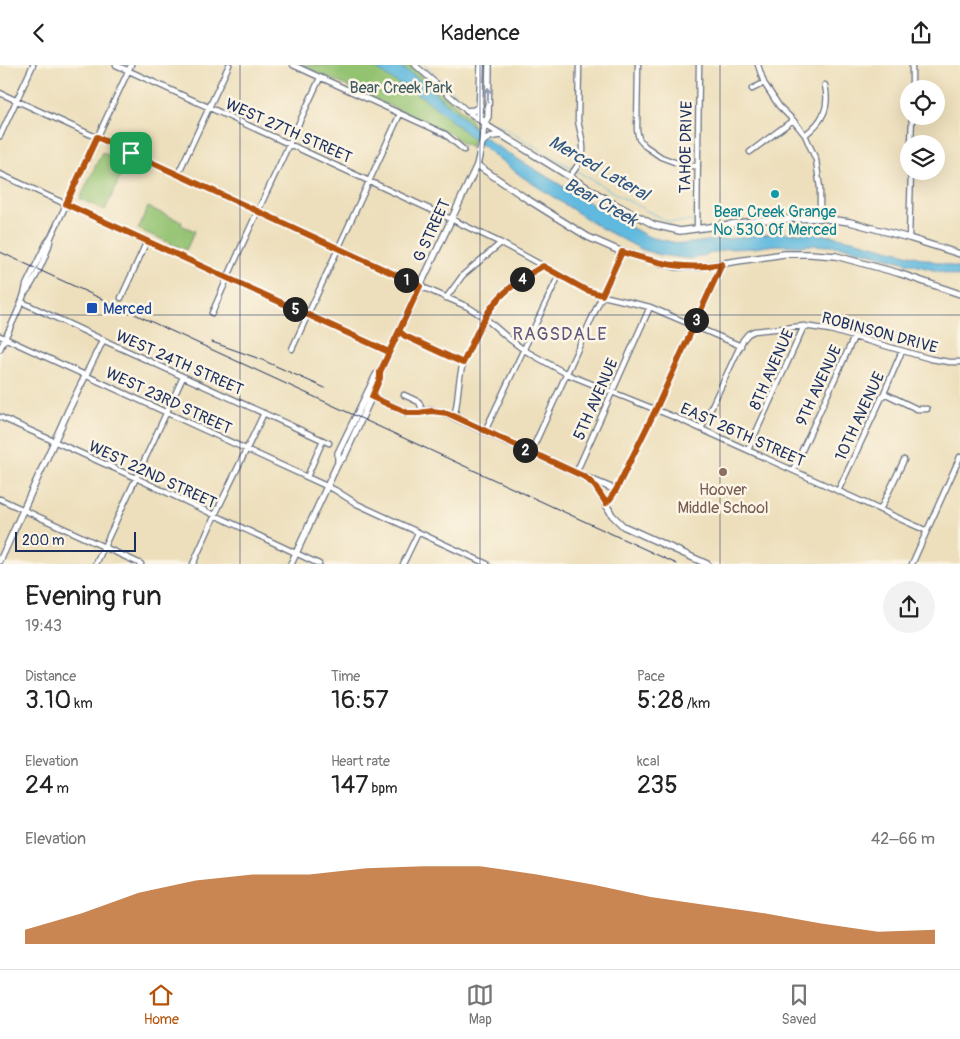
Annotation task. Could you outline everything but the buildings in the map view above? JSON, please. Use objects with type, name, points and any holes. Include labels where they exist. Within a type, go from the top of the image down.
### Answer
[{"type":"street","points":[[0,136],[33,65]]},
{"type":"street","name":"WEST 27TH STREET","points":[[116,65],[451,219],[501,243],[586,290],[650,307],[741,346]]},
{"type":"street","points":[[0,349],[2,337],[22,301],[26,285],[46,242],[51,237],[131,65]]},
{"type":"street","points":[[178,174],[229,65]]},
{"type":"street","points":[[293,65],[445,134],[464,150]]},
{"type":"street","points":[[415,65],[484,127],[573,172],[609,201],[654,225],[680,231],[761,220],[820,218],[850,222],[960,254]]},
{"type":"street","name":"G STREET","points":[[480,65],[479,115],[484,127]]},
{"type":"street","name":"G STREET","points":[[291,564],[338,463],[344,457],[372,397],[389,352],[477,165],[484,127],[488,117],[489,65]]},
{"type":"street","points":[[573,172],[580,161],[584,149],[578,120],[579,65]]},
{"type":"street","points":[[638,65],[637,130],[639,139],[645,146],[668,160],[685,165],[698,166]]},
{"type":"street","name":"TAHOE DRIVE","points":[[697,229],[699,65]]},
{"type":"street","points":[[758,65],[764,83],[779,106],[805,135],[816,160],[820,188],[820,218]]},
{"type":"street","points":[[912,65],[912,80]]},
{"type":"street","points":[[212,313],[320,78]]},
{"type":"street","points":[[752,89],[764,83]]},
{"type":"street","points":[[805,135],[815,128],[823,116],[827,104],[825,85]]},
{"type":"street","name":"EAST 26TH STREET","points":[[0,93],[468,307],[485,318],[524,350],[567,374],[656,409],[927,531]]},
{"type":"street","points":[[467,111],[475,110],[480,105]]},
{"type":"street","points":[[292,349],[400,114]]},
{"type":"street","points":[[750,152],[793,120]]},
{"type":"street","points":[[482,143],[492,136],[503,135]]},
{"type":"street","points":[[477,165],[588,237],[622,252],[677,267],[698,267],[784,254],[836,256],[898,273],[960,294]]},
{"type":"street","points":[[0,173],[389,352]]},
{"type":"street","points":[[909,238],[910,180]]},
{"type":"street","points":[[121,298],[147,241]]},
{"type":"street","points":[[446,297],[463,275],[501,243]]},
{"type":"street","points":[[531,452],[622,252]]},
{"type":"street","points":[[606,503],[616,490],[656,409],[722,264]]},
{"type":"street","points":[[454,417],[463,363],[485,318],[493,305],[508,290],[543,266]]},
{"type":"street","points":[[485,431],[559,275]]},
{"type":"street","name":"WEST 24TH STREET","points":[[22,301],[329,443]]},
{"type":"street","name":"5TH AVENUE","points":[[576,473],[650,307]]},
{"type":"street","name":"ROBINSON DRIVE","points":[[741,346],[743,339],[754,331],[804,326],[830,330],[932,359],[949,363],[960,363]]},
{"type":"street","name":"8TH AVENUE","points":[[748,450],[804,326]]},
{"type":"street","points":[[399,331],[405,336],[463,363]]},
{"type":"street","name":"WEST 23RD STREET","points":[[2,337],[327,486],[357,504],[487,564]]},
{"type":"street","name":"9TH AVENUE","points":[[793,470],[854,337]]},
{"type":"street","points":[[0,561],[103,340]]},
{"type":"street","points":[[701,429],[741,346]]},
{"type":"street","name":"10TH AVENUE","points":[[838,491],[902,351]]},
{"type":"street","name":"G STREET","points":[[338,463],[338,453],[376,375],[380,372]]},
{"type":"street","points":[[96,564],[183,377]]},
{"type":"street","points":[[884,393],[918,409],[927,409]]},
{"type":"street","points":[[404,395],[419,402],[424,412]]},
{"type":"street","points":[[372,397],[406,413],[439,411],[616,490]]},
{"type":"street","points":[[193,564],[214,515],[264,413]]},
{"type":"street","name":"WEST 22ND STREET","points":[[0,417],[136,478],[319,564]]},
{"type":"street","points":[[307,477],[323,440]]},
{"type":"street","points":[[912,564],[960,457]]},
{"type":"street","points":[[880,510],[904,460]]},
{"type":"street","points":[[585,477],[595,486],[612,515],[624,526],[707,564]]},
{"type":"street","points":[[0,499],[141,564]]},
{"type":"street","points":[[403,564],[418,533]]},
{"type":"green space","name":"Bear Creek Park","points":[[301,65],[409,65],[469,117],[474,126],[471,148],[451,134]]},
{"type":"green space","points":[[102,152],[127,163],[105,210],[80,199]]},
{"type":"green space","points":[[148,207],[182,222],[181,225],[195,231],[186,250],[138,229]]},
{"type":"water","points":[[371,65],[397,65],[419,79],[493,144],[649,237],[682,244],[780,233],[811,233],[861,242],[960,268],[960,277],[846,247],[776,245],[727,249],[691,259],[660,255],[641,249],[601,228],[521,176],[424,98]]},
{"type":"waterway","name":"Merced Lateral","points":[[424,65],[464,102]]},
{"type":"waterway","name":"Merced Lateral","points":[[497,124],[664,220],[672,222],[693,221]]},
{"type":"railway","points":[[0,252],[677,564]]},
{"type":"railway","points":[[212,342],[260,359],[325,388]]},
{"type":"place","name":"Bear Creek Grange No 530 Of Merced","points":[[775,194]]},
{"type":"place","name":"Merced","points":[[92,308]]},
{"type":"place","name":"Hoover Middle School","points":[[723,472]]},
{"type":"district","name":"RAGSDALE","points":[[560,334]]},
{"type":"route","points":[[131,153],[97,137],[66,204],[389,352],[399,331],[405,336],[463,363],[493,305],[514,285],[543,266],[586,290],[602,295],[622,252],[677,267],[706,267],[722,264],[656,409],[616,490],[606,503],[595,486],[585,477],[447,413],[428,411],[412,414],[372,397],[380,378],[380,372],[389,352],[420,286],[131,153]]},
{"type":"water label","name":"Bear Creek","points":[[601,202]]}]
